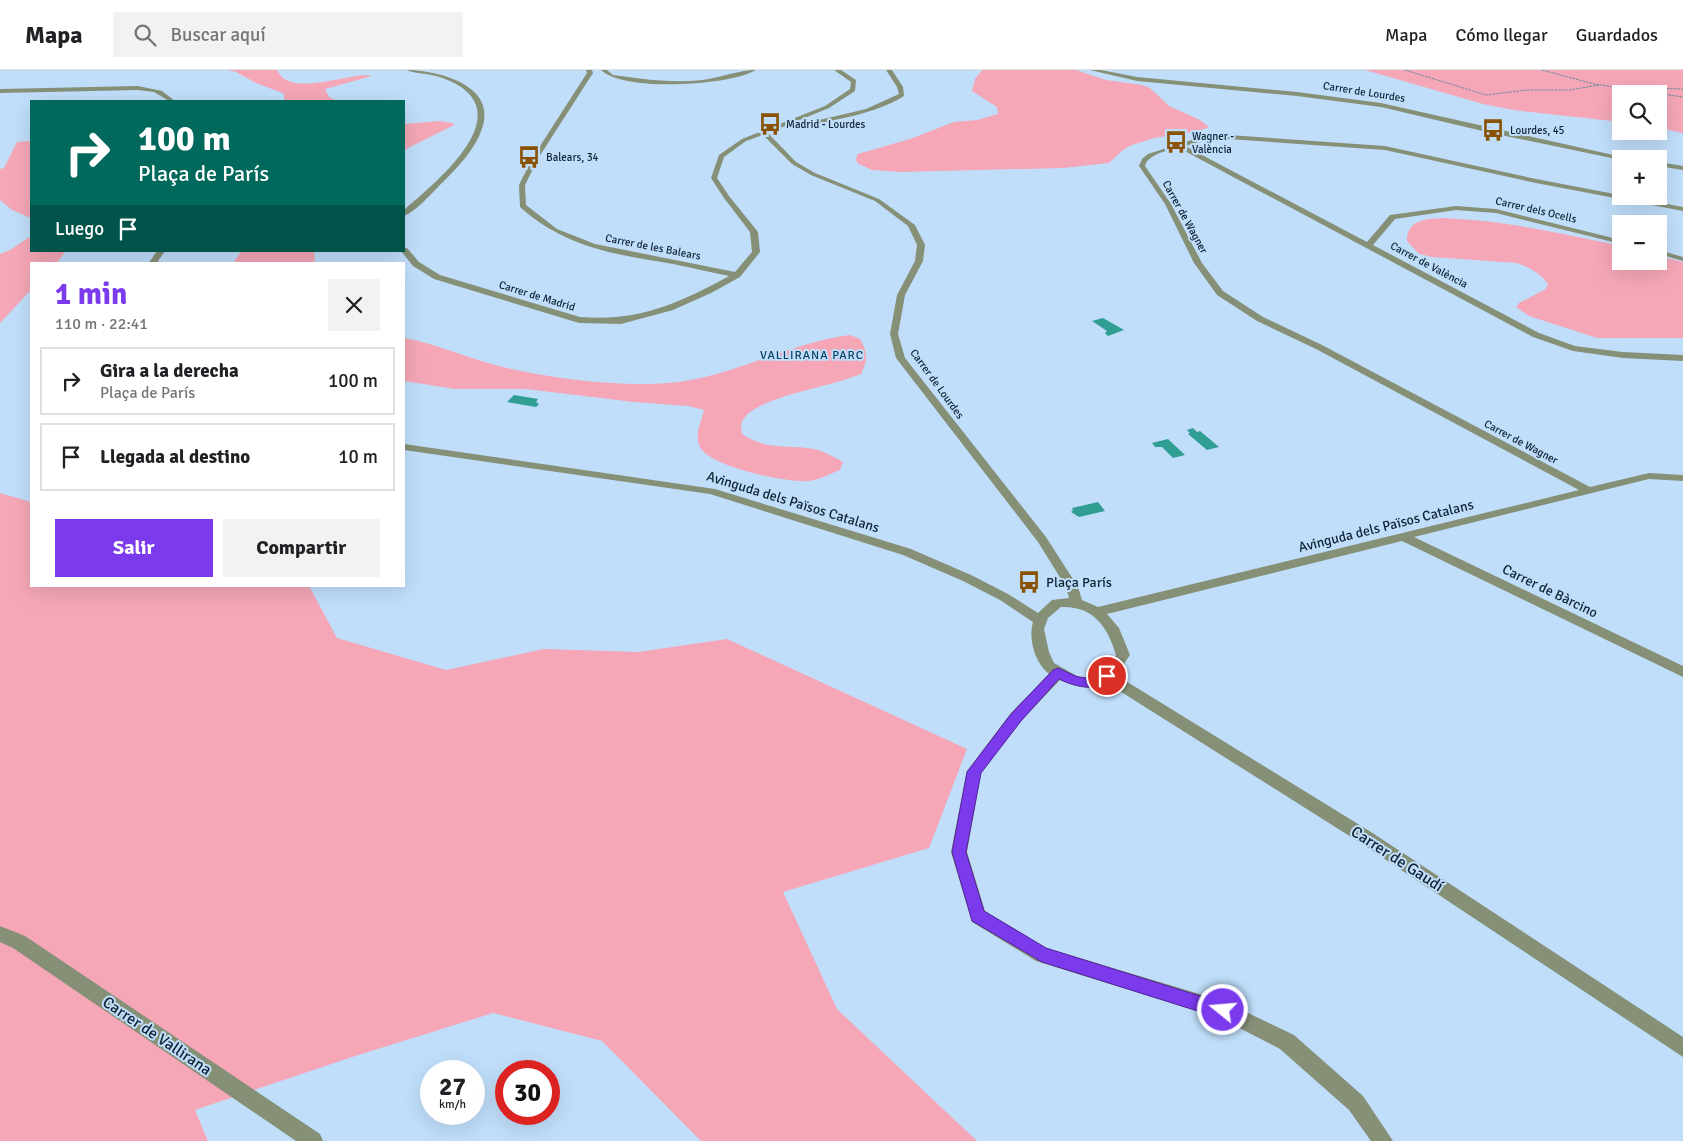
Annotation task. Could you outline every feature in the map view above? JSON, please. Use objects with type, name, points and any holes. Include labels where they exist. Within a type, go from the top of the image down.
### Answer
[{"type":"street","points":[[405,213],[469,150],[478,133],[483,114],[480,100],[454,79],[437,73],[410,70]]},
{"type":"street","points":[[589,72],[605,72],[611,76],[651,81],[696,84],[719,81],[753,70]]},
{"type":"street","name":"Carrer de Madrid","points":[[405,251],[416,264],[438,276],[579,320],[621,321],[670,308],[708,291],[737,275],[756,252],[754,232],[726,197],[714,178],[721,156],[744,140],[827,107],[853,90],[854,81],[837,70]]},
{"type":"street","points":[[765,133],[895,101],[902,95],[900,86],[889,70]]},
{"type":"street","name":"Carrer de Lourdes","points":[[1094,70],[1137,79],[1270,91],[1381,105],[1500,133],[1612,156]]},
{"type":"street","name":"Carrer de les Balears","points":[[589,72],[536,157],[522,185],[522,206],[535,220],[577,242],[608,251],[737,275]]},
{"type":"street","points":[[0,91],[138,88],[156,90],[166,94],[171,100]]},
{"type":"street","name":"Carrer de Lourdes","points":[[765,133],[794,162],[813,174],[877,200],[911,226],[921,245],[919,261],[901,296],[894,334],[902,358],[1042,540],[1072,587],[1077,603]]},
{"type":"street","name":"Carrer de Wagner","points":[[1589,491],[1318,347],[1260,319],[1220,293],[1198,263],[1168,204],[1142,166],[1144,160],[1150,155],[1204,138],[1229,136],[1377,148],[1683,210]]},
{"type":"street","name":"Carrer de València","points":[[1180,145],[1536,335],[1573,348],[1623,355],[1683,358]]},
{"type":"street","points":[[1667,165],[1683,168]]},
{"type":"street","name":"Carrer dels Ocells","points":[[1368,246],[1393,217],[1456,208],[1496,211],[1612,240]]},
{"type":"street","points":[[1667,254],[1683,259]]},
{"type":"street","name":"Avinguda dels Països Catalans","points":[[405,447],[711,491],[907,552],[967,578],[1004,597],[1039,620]]},
{"type":"street","name":"Avinguda dels Països Catalans","points":[[1096,612],[1649,476],[1683,478]]},
{"type":"street","name":"Carrer de Bàrcino","points":[[1404,537],[1683,672]]},
{"type":"street","points":[[1077,603],[1096,612],[1115,630],[1122,655],[1116,667],[1107,676],[1098,681],[1088,683],[1072,680],[1058,673],[1045,662],[1038,639],[1039,620],[1057,604],[1077,603]]},
{"type":"street","points":[[1058,673],[1016,717],[974,772],[959,852],[978,916],[1042,955],[1223,1010],[1287,1042],[1356,1103],[1383,1141]]},
{"type":"street","name":"Carrer de Gaudí","points":[[1107,676],[1365,837],[1683,1048]]},
{"type":"street","name":"Carrer de Vallirana","points":[[0,934],[19,942],[313,1141]]},
{"type":"path","points":[[1405,70],[1486,95],[1528,90],[1568,90],[1600,84]]},
{"type":"path","points":[[1542,70],[1572,80],[1612,86]]},
{"type":"path","points":[[1667,89],[1683,90]]},
{"type":"path","points":[[1667,94],[1683,97]]},
{"type":"shaded area","points":[[227,70],[277,70],[284,79],[295,83],[308,84],[363,75],[372,76],[325,89],[329,97],[335,100],[284,100],[284,94],[256,83],[236,72]]},
{"type":"shaded area","points":[[982,70],[1076,70],[1106,80],[1142,85],[1150,88],[1169,106],[1200,120],[1209,127],[1199,131],[1154,138],[1132,145],[1123,150],[1109,163],[1063,168],[900,172],[872,170],[857,163],[856,158],[858,154],[910,139],[954,122],[977,120],[998,114],[997,107],[972,91],[975,79]]},
{"type":"shaded area","points":[[1365,70],[1683,70],[1683,133],[1667,130],[1667,85],[1612,85],[1612,121],[1513,110],[1483,104]]},
{"type":"shaded area","points":[[439,121],[453,123],[454,125],[405,150],[405,124]]},
{"type":"shaded area","points":[[30,141],[30,218],[12,210],[0,200],[0,169],[4,168],[17,142]]},
{"type":"shaded area","points":[[1429,219],[1464,219],[1509,224],[1612,244],[1612,270],[1667,270],[1667,258],[1683,262],[1683,338],[1597,338],[1529,316],[1516,307],[1519,303],[1546,289],[1548,284],[1541,276],[1517,263],[1432,257],[1419,254],[1407,241],[1408,234],[1410,229],[1418,222]]},
{"type":"shaded area","points":[[30,237],[30,252],[65,252],[58,262],[30,262],[30,291],[0,323],[0,254],[10,250]]},
{"type":"shaded area","points":[[240,252],[314,252],[315,262],[234,262]]},
{"type":"shaded area","points":[[1103,318],[1124,330],[1108,336],[1105,333],[1107,331],[1092,321]]},
{"type":"shaded area","points":[[850,335],[860,339],[865,348],[866,356],[861,374],[761,405],[750,412],[741,424],[742,434],[760,443],[814,449],[843,462],[840,470],[808,481],[767,476],[718,461],[707,454],[698,442],[704,410],[688,406],[634,402],[526,389],[455,389],[405,381],[405,338],[427,343],[515,370],[581,380],[626,384],[668,383],[715,375],[826,339]]},
{"type":"shaded area","points":[[514,395],[538,399],[536,402],[539,404],[536,407],[507,402]]},
{"type":"shaded area","points":[[1193,428],[1197,432],[1200,431],[1219,447],[1207,450],[1188,434],[1190,433],[1187,430]]},
{"type":"shaded area","points":[[1168,439],[1185,455],[1173,458],[1162,447],[1155,447],[1152,443]]},
{"type":"shaded area","points":[[0,493],[30,502],[30,587],[310,587],[337,638],[446,670],[544,649],[638,652],[727,639],[967,749],[929,848],[783,892],[837,1009],[977,1141],[701,1141],[602,1041],[493,1013],[352,1057],[195,1110],[208,1141],[0,1141]]},
{"type":"shaded area","points":[[1098,502],[1105,511],[1079,517],[1071,512],[1072,508]]},
{"type":"place","name":"Madrid - Lourdes","points":[[770,124]]},
{"type":"place","name":"Lourdes, 45","points":[[1493,130]]},
{"type":"place","name":"Wagner - València","points":[[1176,142]]},
{"type":"place","name":"Balears, 34","points":[[529,157]]},
{"type":"place","name":"Plaça París","points":[[1029,582]]},
{"type":"district","name":"VALLIRANA PARC","points":[[812,355]]},
{"type":"route","points":[[1107,676],[1098,681],[1088,683],[1072,680],[1058,673],[1016,717],[974,772],[959,852],[978,916],[1042,955],[1223,1010]]}]
